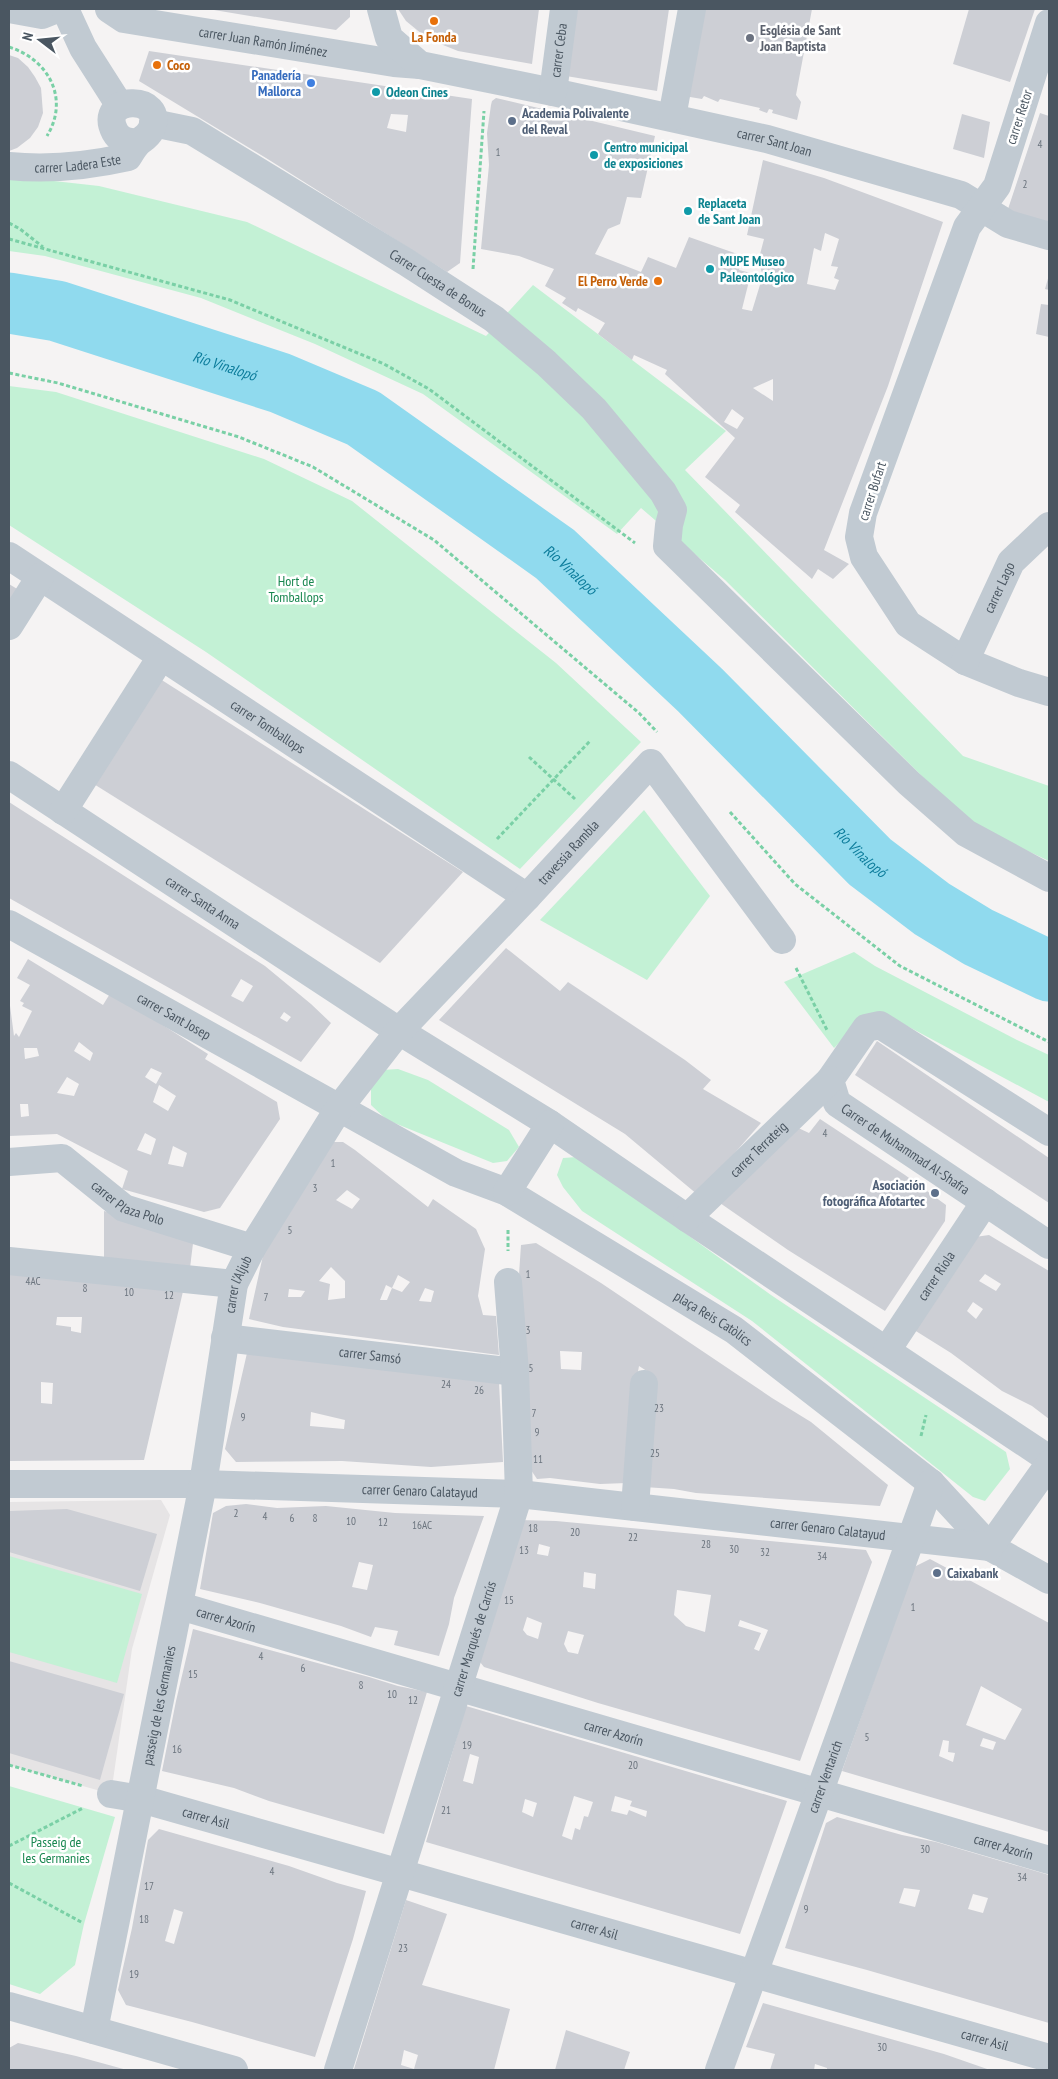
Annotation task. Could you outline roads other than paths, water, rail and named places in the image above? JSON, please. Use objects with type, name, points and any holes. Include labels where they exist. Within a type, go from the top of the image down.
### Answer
[{"type":"street","points":[[9,9],[42,14],[57,9]]},
{"type":"street","points":[[65,9],[116,117],[117,135],[131,143],[146,132],[151,114],[146,106],[138,102],[129,102],[116,117],[107,152],[98,164]]},
{"type":"street","name":"carrer Juan Ramón Jiménez","points":[[109,9],[124,19],[394,63],[420,65]]},
{"type":"street","points":[[381,9],[390,38],[420,65]]},
{"type":"street","name":"carrer Ceba","points":[[553,92],[564,9]]},
{"type":"street","points":[[672,118],[692,9]]},
{"type":"street","name":"carrer Retor","points":[[980,206],[997,186],[1048,32]]},
{"type":"street","name":"carrer Sant Joan","points":[[420,65],[767,139],[961,195],[1008,224],[1049,236]]},
{"type":"street","name":"Carrer Cuesta de Bonus","points":[[146,132],[192,131],[406,262],[494,319],[546,363],[594,409],[663,492],[673,510],[667,546],[902,776],[966,833],[1049,878]]},
{"type":"street","name":"carrer Ladera Este","points":[[9,166],[46,167],[98,164],[128,157],[146,132]]},
{"type":"street","name":"carrer Bufart","points":[[980,206],[967,226],[863,513],[859,537],[864,557],[908,624],[965,661],[1019,683],[1049,692]]},
{"type":"street","name":"carrer Lago","points":[[965,661],[1011,562],[1049,526]]},
{"type":"street","name":"carrer Tomballops","points":[[9,556],[527,897]]},
{"type":"street","points":[[9,626],[40,577]]},
{"type":"street","points":[[63,811],[161,657]]},
{"type":"street","name":"travessia Rambla","points":[[339,1108],[398,1031],[527,897],[651,763],[782,940]]},
{"type":"street","name":"carrer Santa Anna","points":[[9,775],[398,1031]]},
{"type":"street","name":"carrer Sant Josep","points":[[9,924],[339,1108]]},
{"type":"street","points":[[836,1071],[866,1028],[880,1025],[1049,1132]]},
{"type":"street","points":[[398,1031],[550,1124],[1049,1460]]},
{"type":"street","name":"Carrer de Muhammad Al-Shafra","points":[[836,1071],[837,1103],[1049,1246]]},
{"type":"street","name":"carrer Terrateig","points":[[688,1218],[836,1071]]},
{"type":"street","name":"plaça Reis Catòlics","points":[[339,1108],[456,1172],[507,1192],[734,1330],[931,1483],[990,1547],[1049,1580]]},
{"type":"street","name":"carrer l'Aljub","points":[[203,1484],[234,1284],[252,1248],[339,1108]]},
{"type":"street","points":[[507,1192],[550,1124]]},
{"type":"street","name":"carrer Plaza Polo","points":[[9,1162],[62,1158],[124,1208],[252,1248]]},
{"type":"street","name":"carrer Riola","points":[[887,1350],[985,1202]]},
{"type":"street","points":[[9,1261],[234,1284]]},
{"type":"street","name":"carrer Marqués de Carrús","points":[[338,2070],[519,1494],[516,1372],[508,1282]]},
{"type":"street","name":"carrer Samsó","points":[[225,1338],[516,1372]]},
{"type":"street","points":[[636,1507],[644,1384]]},
{"type":"street","points":[[990,1547],[1049,1464]]},
{"type":"street","name":"carrer Ventarich","points":[[719,2070],[931,1483]]},
{"type":"street","points":[[9,1484],[203,1484]]},
{"type":"street","name":"carrer Genaro Calatayud","points":[[203,1484],[519,1494],[990,1547]]},
{"type":"street","name":"passeig de les Germanies","points":[[94,2030],[203,1484]]},
{"type":"street","name":"carrer Azorín","points":[[180,1606],[1049,1860]]},
{"type":"street","name":"carrer Asil","points":[[111,1794],[141,1799],[1049,2058]]},
{"type":"street","points":[[9,2006],[234,2070]]},
{"type":"waterway","name":"Río Vinalopó","points":[[9,303],[57,311],[280,383],[363,418],[555,554],[700,690],[870,862],[932,909],[978,937],[1049,971]]},
{"type":"place","name":"La Fonda","points":[[434,21]]},
{"type":"place","name":"Església de Sant Joan Baptista","points":[[750,38]]},
{"type":"place","name":"Coco","points":[[157,65]]},
{"type":"place","name":"Panadería Mallorca","points":[[311,83]]},
{"type":"place","name":"Odeon Cines","points":[[376,92]]},
{"type":"place","name":"Academia Polivalente del Reval","points":[[512,121]]},
{"type":"place","name":"Centro municipal de exposiciones","points":[[594,155]]},
{"type":"place","name":"Replaceta de Sant Joan","points":[[688,211]]},
{"type":"place","name":"MUPE Museo Paleontológico","points":[[710,269]]},
{"type":"place","name":"El Perro Verde","points":[[658,281]]},
{"type":"place","name":"Asociación fotográfica Afotartec","points":[[935,1193]]},
{"type":"place","name":"Caixabank","points":[[937,1573]]},
{"type":"park label","name":"Hort de Tomballops","points":[[296,590]]},
{"type":"park label","name":"Passeig de les Germanies","points":[[56,1850]]}]
